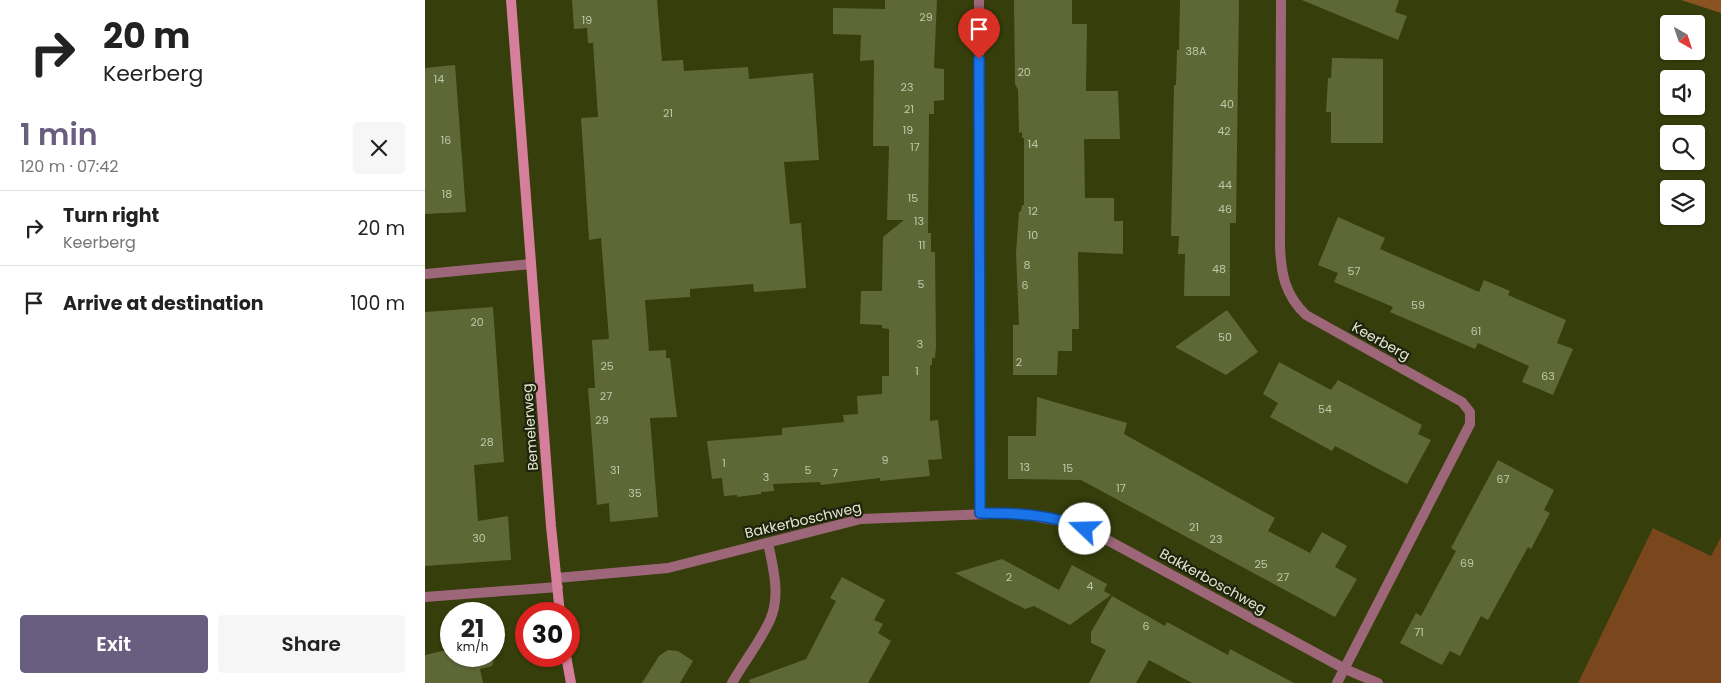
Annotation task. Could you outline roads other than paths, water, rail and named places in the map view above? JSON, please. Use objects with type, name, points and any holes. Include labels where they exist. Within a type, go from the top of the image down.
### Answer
[{"type":"street","name":"Bemelerweg","points":[[511,0],[560,602]]},
{"type":"street","points":[[979,0],[980,513]]},
{"type":"street","name":"Keerberg","points":[[1281,0],[1280,246],[1285,286],[1299,308],[1306,315],[1462,402],[1470,412],[1470,424],[1337,683]]},
{"type":"street","points":[[425,274],[531,264]]},
{"type":"street","name":"Bakkerboschweg","points":[[557,582],[668,568],[861,519],[1015,513],[1071,523],[1117,545],[1345,669],[1378,683]]},
{"type":"street","points":[[732,683],[771,618],[775,595],[774,574],[768,543]]},
{"type":"street","points":[[425,597],[557,582]]},
{"type":"street","points":[[568,667],[571,683]]}]
